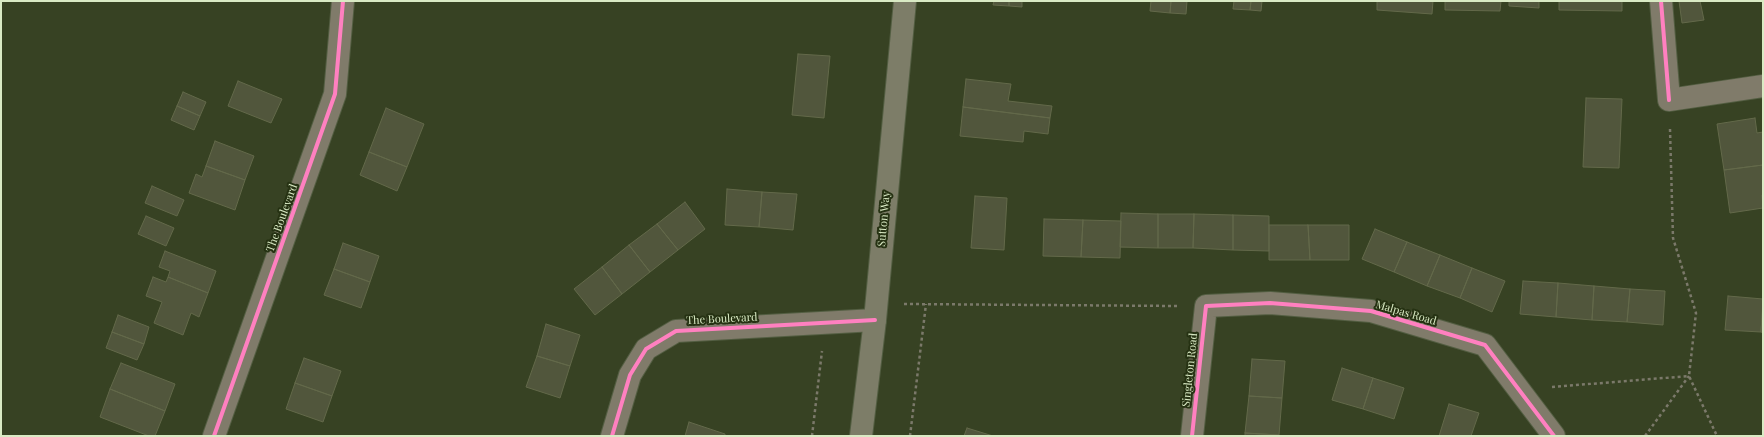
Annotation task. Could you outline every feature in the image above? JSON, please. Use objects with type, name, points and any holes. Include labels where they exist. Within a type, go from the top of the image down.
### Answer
[{"type":"main road","name":"Sutton Way","points":[[861,436],[875,312],[905,1]]},
{"type":"street","name":"The Boulevard","points":[[214,436],[335,94],[343,1]]},
{"type":"street","points":[[1661,1],[1669,100],[1763,86]]},
{"type":"street","name":"Malpas Road","points":[[1206,306],[1270,303],[1371,311],[1485,345],[1554,436]]},
{"type":"street","name":"Singleton Road","points":[[1192,436],[1206,306]]},
{"type":"street","name":"The Boulevard","points":[[612,436],[630,375],[634,368],[646,349],[676,331],[825,322],[875,312]]},
{"type":"path","points":[[1645,436],[1689,376],[1696,313],[1673,238],[1669,100]]},
{"type":"path","points":[[875,312],[926,304],[1206,306]]},
{"type":"path","points":[[910,436],[926,304]]},
{"type":"path","points":[[812,436],[825,322]]},
{"type":"path","points":[[1519,390],[1689,376]]},
{"type":"path","points":[[1689,376],[1717,436]]},
{"type":"building","points":[[994,1],[1009,1],[1009,6],[993,5]]},
{"type":"building","points":[[1009,1],[1022,1],[1022,7],[1009,6]]},
{"type":"building","points":[[1151,1],[1171,1],[1170,13],[1150,11]]},
{"type":"building","points":[[1171,1],[1187,1],[1186,14],[1170,13]]},
{"type":"building","points":[[1234,1],[1251,1],[1250,10],[1233,9]]},
{"type":"building","points":[[1251,1],[1262,1],[1261,11],[1250,10]]},
{"type":"building","points":[[1377,1],[1433,1],[1432,14],[1377,10]]},
{"type":"building","points":[[1445,1],[1501,1],[1500,11],[1445,10]]},
{"type":"building","points":[[1509,1],[1539,1],[1539,8],[1509,6]]},
{"type":"building","points":[[1559,1],[1622,1],[1622,11],[1559,10]]},
{"type":"building","points":[[1679,1],[1700,1],[1704,20],[1682,23]]},
{"type":"building","points":[[798,54],[830,56],[824,118],[792,115]]},
{"type":"building","points":[[966,79],[1011,84],[1008,101],[1052,106],[1050,118],[963,107]]},
{"type":"building","points":[[238,81],[282,99],[271,123],[228,106]]},
{"type":"building","points":[[183,92],[206,102],[200,116],[177,106]]},
{"type":"building","points":[[1586,98],[1622,99],[1619,168],[1583,167]]},
{"type":"building","points":[[177,106],[200,116],[194,130],[171,120]]},
{"type":"building","points":[[963,107],[1050,118],[1048,134],[1024,131],[1023,142],[960,136]]},
{"type":"building","points":[[386,108],[424,124],[407,167],[369,152]]},
{"type":"building","points":[[1755,118],[1757,133],[1763,132],[1763,165],[1724,170],[1717,124]]},
{"type":"building","points":[[215,141],[254,156],[245,180],[206,166]]},
{"type":"building","points":[[369,152],[407,167],[397,191],[360,175]]},
{"type":"building","points":[[1763,165],[1763,208],[1730,213],[1724,170]]},
{"type":"building","points":[[206,166],[245,180],[235,210],[189,193],[196,174],[202,177]]},
{"type":"building","points":[[152,186],[184,200],[177,216],[145,203]]},
{"type":"building","points":[[727,189],[762,192],[759,227],[725,225]]},
{"type":"building","points":[[762,192],[797,194],[793,230],[759,227]]},
{"type":"building","points":[[975,196],[1007,198],[1004,250],[971,248]]},
{"type":"building","points":[[685,202],[705,229],[678,250],[657,224]]},
{"type":"building","points":[[1121,213],[1158,214],[1158,248],[1120,247]]},
{"type":"building","points":[[1158,214],[1194,214],[1193,248],[1158,248]]},
{"type":"building","points":[[1194,214],[1233,215],[1233,250],[1193,248]]},
{"type":"building","points":[[1233,215],[1269,216],[1269,251],[1233,250]]},
{"type":"building","points":[[146,216],[174,228],[166,246],[138,234]]},
{"type":"building","points":[[1044,219],[1083,220],[1081,257],[1043,256]]},
{"type":"building","points":[[1083,220],[1121,221],[1120,258],[1081,257]]},
{"type":"building","points":[[657,224],[678,250],[650,272],[629,245]]},
{"type":"building","points":[[1269,225],[1308,225],[1310,260],[1269,260]]},
{"type":"building","points":[[1308,225],[1349,225],[1349,260],[1310,260]]},
{"type":"building","points":[[1375,229],[1407,242],[1394,272],[1362,259]]},
{"type":"building","points":[[1407,242],[1440,255],[1427,286],[1394,272]]},
{"type":"building","points":[[343,243],[379,256],[370,282],[334,269]]},
{"type":"building","points":[[629,245],[650,272],[622,294],[602,267]]},
{"type":"building","points":[[165,251],[216,271],[208,293],[168,277],[170,271],[159,267]]},
{"type":"building","points":[[1440,255],[1472,268],[1460,298],[1427,286]]},
{"type":"building","points":[[602,267],[622,294],[595,315],[574,289]]},
{"type":"building","points":[[1472,268],[1505,281],[1492,312],[1460,298]]},
{"type":"building","points":[[334,269],[370,282],[361,308],[324,295]]},
{"type":"building","points":[[153,277],[166,282],[168,277],[208,293],[199,317],[191,313],[183,335],[154,323],[162,302],[146,296]]},
{"type":"building","points":[[1523,281],[1558,283],[1556,317],[1520,314]]},
{"type":"building","points":[[1558,283],[1594,286],[1592,320],[1556,317]]},
{"type":"building","points":[[1594,286],[1630,289],[1627,322],[1592,320]]},
{"type":"building","points":[[1630,289],[1665,291],[1663,325],[1627,322]]},
{"type":"building","points":[[1728,296],[1763,299],[1761,332],[1725,330]]},
{"type":"building","points":[[1763,304],[1763,333],[1761,332]]},
{"type":"building","points":[[118,315],[149,327],[144,344],[112,332]]},
{"type":"building","points":[[546,324],[580,335],[570,366],[537,356]]},
{"type":"building","points":[[112,332],[144,344],[137,360],[106,348]]},
{"type":"building","points":[[537,356],[570,366],[560,398],[526,387]]},
{"type":"building","points":[[304,358],[341,371],[332,396],[295,383]]},
{"type":"building","points":[[1252,359],[1285,361],[1282,398],[1249,396]]},
{"type":"building","points":[[121,363],[175,384],[165,411],[110,389]]},
{"type":"building","points":[[1342,368],[1373,378],[1363,409],[1332,400]]},
{"type":"building","points":[[1373,378],[1404,388],[1394,419],[1363,409]]},
{"type":"building","points":[[295,383],[332,396],[323,422],[286,409]]},
{"type":"building","points":[[110,389],[165,411],[155,436],[149,436],[100,417]]},
{"type":"building","points":[[1249,396],[1282,398],[1279,435],[1245,433]]},
{"type":"building","points":[[1449,404],[1479,413],[1471,436],[1439,436]]},
{"type":"building","points":[[689,422],[725,434],[725,436],[685,436]]},
{"type":"building","points":[[967,428],[993,436],[964,436]]},
{"type":"building","points":[[1245,433],[1279,435],[1279,436],[1245,436]]},
{"type":"cycle path","points":[[214,436],[335,94],[343,1]]},
{"type":"cycle path","points":[[1661,1],[1669,100]]},
{"type":"cycle path","points":[[1192,436],[1206,306],[1270,303],[1371,311],[1485,345],[1554,436]]},
{"type":"cycle path","points":[[612,436],[630,375],[646,349],[676,331],[875,320]]}]
